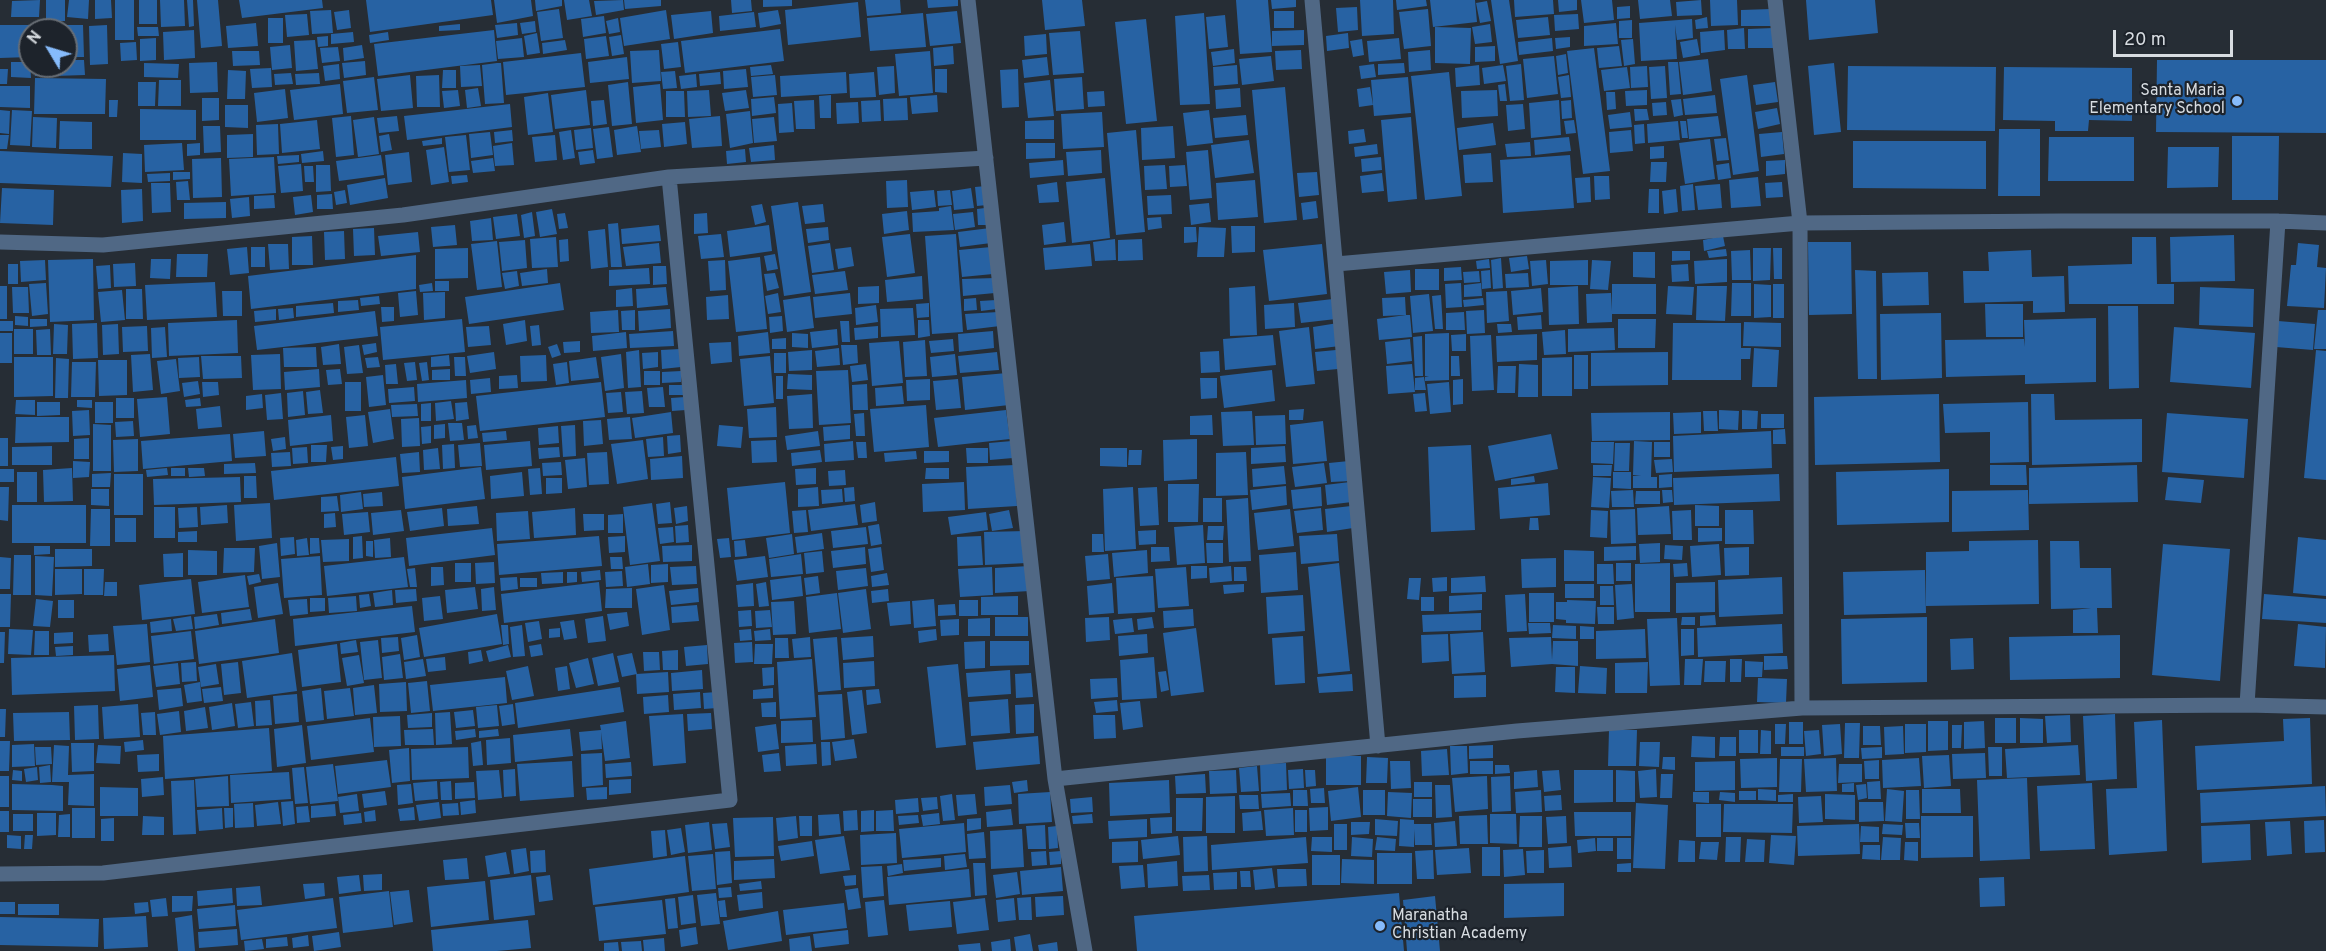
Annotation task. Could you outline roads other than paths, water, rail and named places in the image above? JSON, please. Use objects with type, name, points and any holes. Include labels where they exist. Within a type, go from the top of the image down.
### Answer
[{"type":"street","points":[[968,0],[1054,779],[1085,951]]},
{"type":"street","points":[[1312,0],[1377,746]]},
{"type":"street","points":[[1775,0],[1800,223],[1802,708]]},
{"type":"street","points":[[0,242],[103,245],[403,215],[669,177],[986,158]]},
{"type":"street","points":[[0,874],[103,873],[730,800],[669,177]]},
{"type":"street","points":[[1336,264],[1800,223],[2278,221],[2326,223]]},
{"type":"street","points":[[2247,705],[2278,221]]},
{"type":"street","points":[[1054,779],[1517,731],[1802,708],[2247,705],[2326,707]]},
{"type":"place","name":"Santa Maria Elementary School","points":[[2237,101]]},
{"type":"place","name":"Maranatha Christian Academy","points":[[1380,926]]}]
